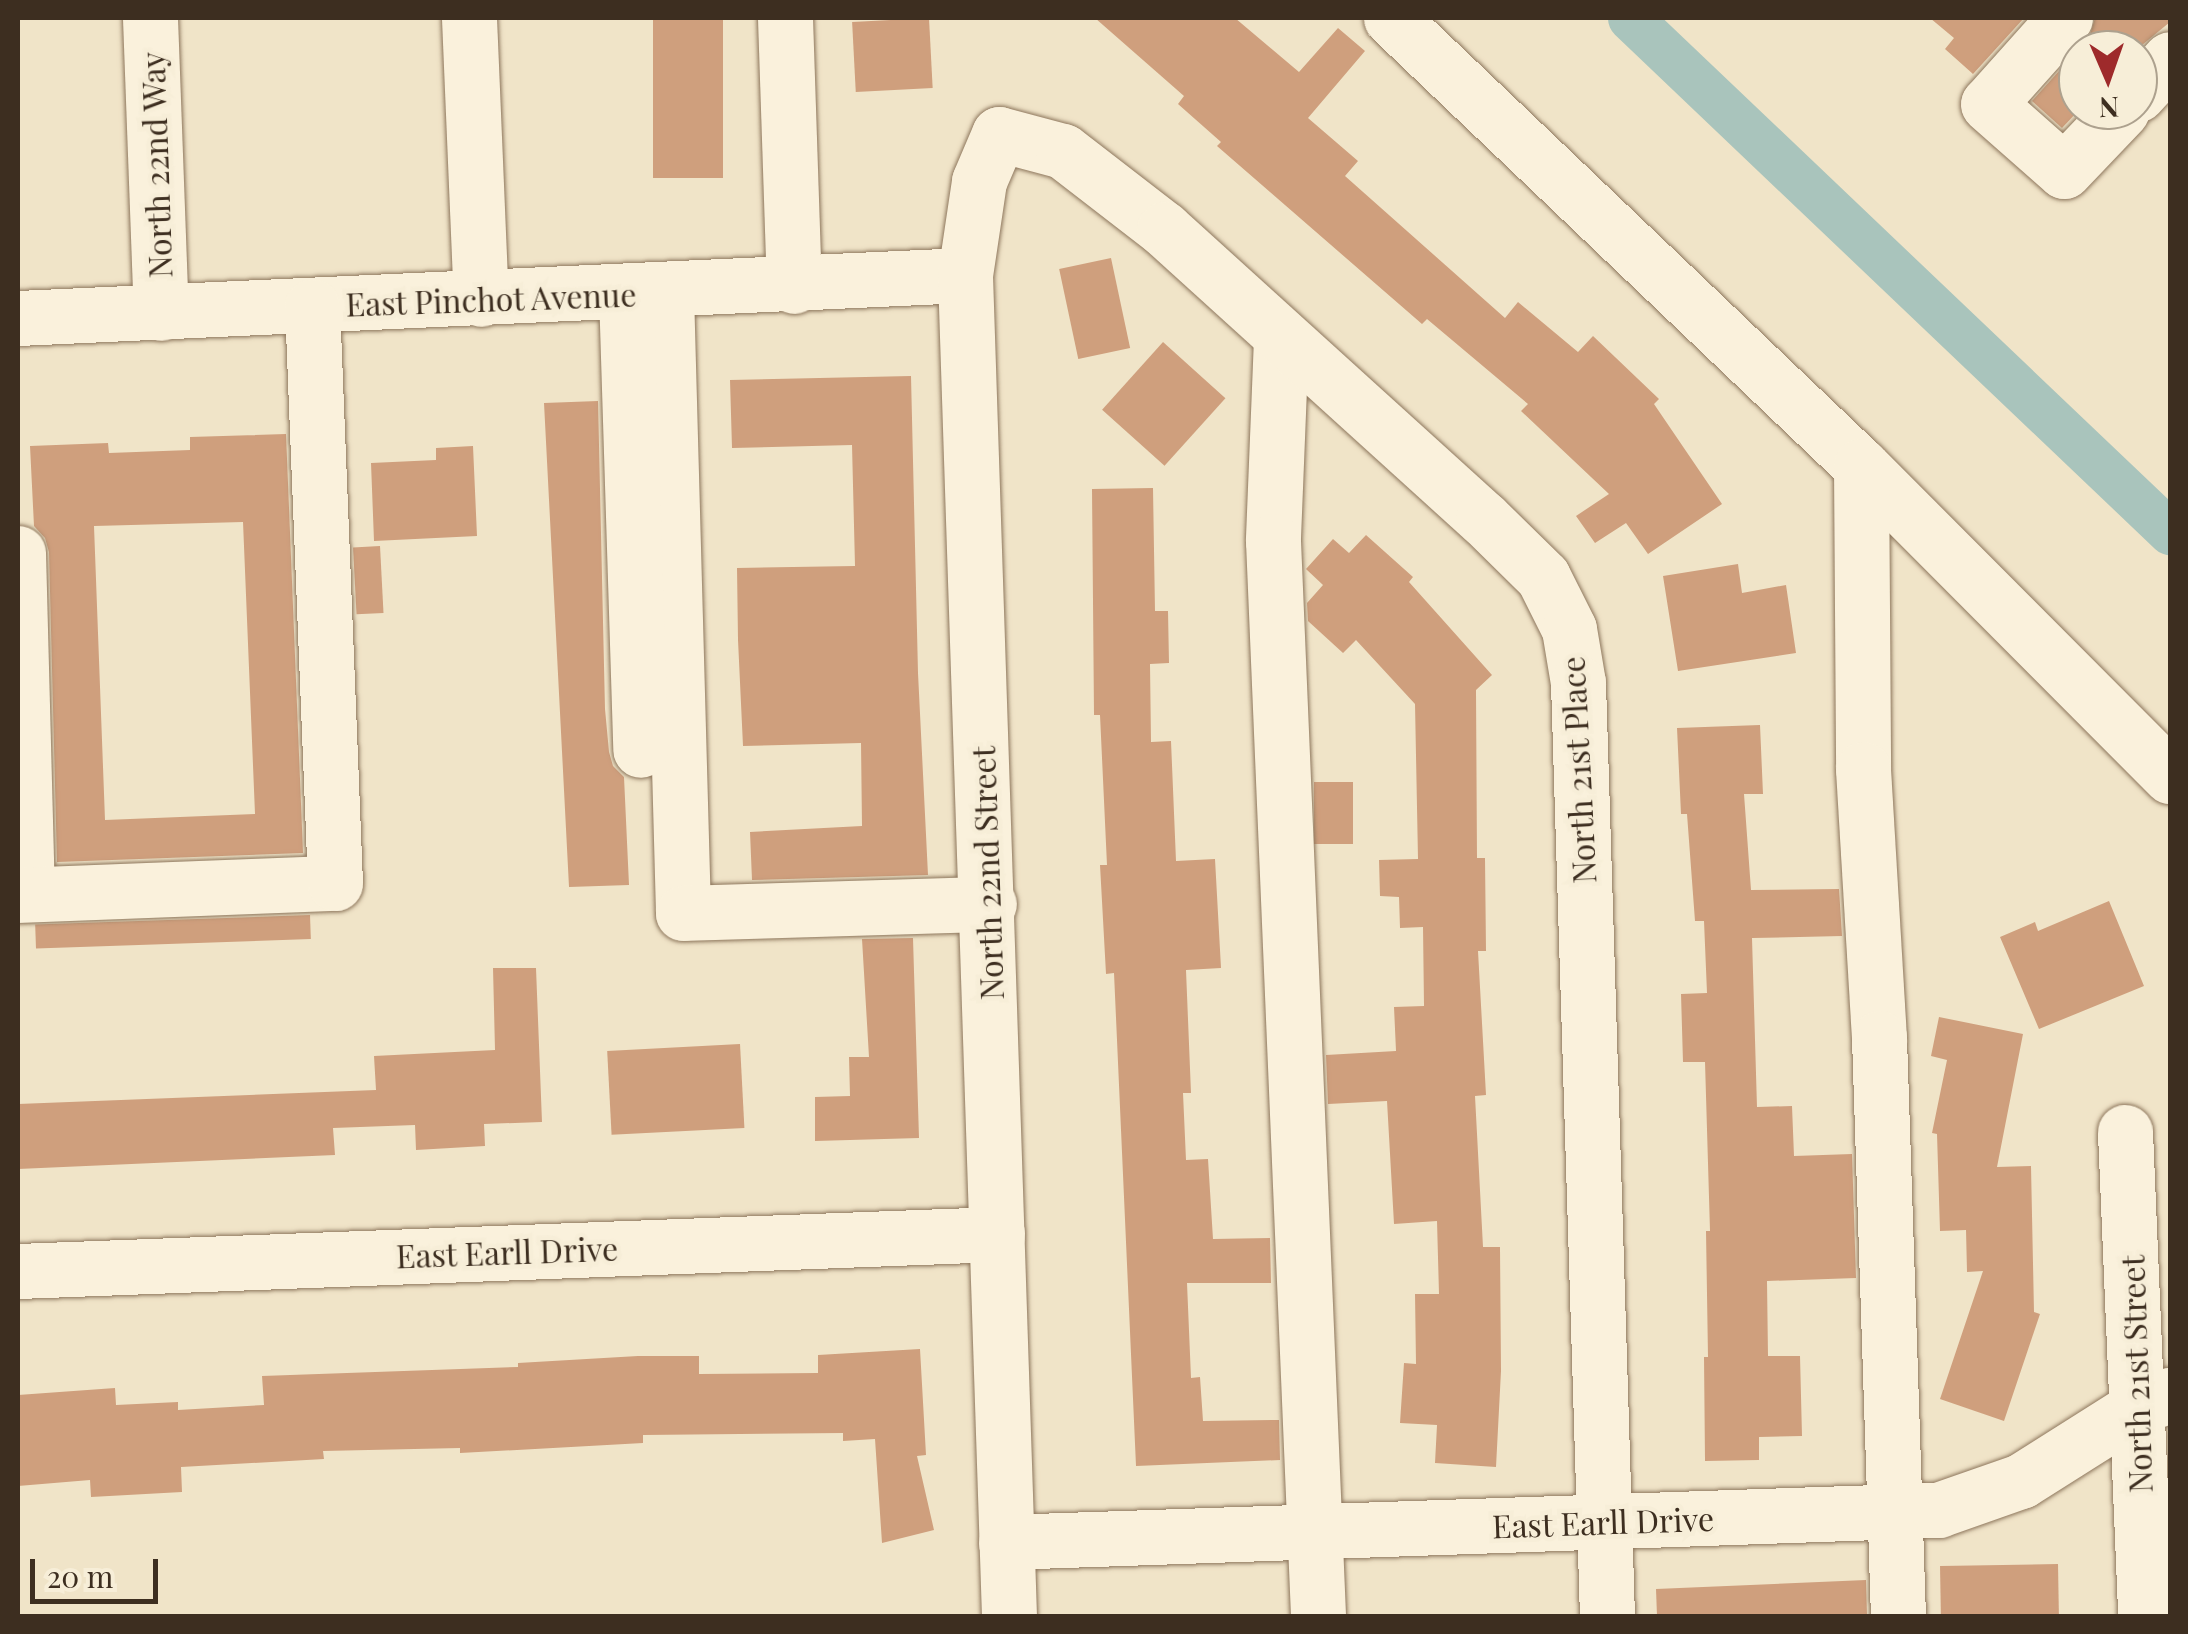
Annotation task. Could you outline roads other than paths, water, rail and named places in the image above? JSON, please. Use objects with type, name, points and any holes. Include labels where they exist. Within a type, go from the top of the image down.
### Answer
[{"type":"street","name":"North 22nd Way","points":[[150,18],[161,313]]},
{"type":"street","points":[[469,18],[481,300]]},
{"type":"street","points":[[785,18],[794,286]]},
{"type":"street","points":[[1391,18],[1861,466],[2170,776]]},
{"type":"street","points":[[2064,18],[1988,104],[2064,172],[2103,130]]},
{"type":"street","name":"North 22nd Street","points":[[999,134],[979,181],[965,276],[1009,1616]]},
{"type":"street","name":"North 21st Place","points":[[999,134],[1063,152],[1164,229],[1543,577],[1569,629],[1578,683],[1608,1616]]},
{"type":"street","name":"East Pinchot Avenue","points":[[18,318],[965,276]]},
{"type":"street","points":[[646,292],[683,913],[988,904]]},
{"type":"street","points":[[645,923],[646,292]]},
{"type":"street","points":[[18,552],[22,894],[335,883],[312,306]]},
{"type":"street","points":[[1282,338],[1272,540],[1318,1616]]},
{"type":"street","points":[[1861,466],[1863,769],[1879,1038],[1898,1616]]},
{"type":"street","name":"North 21st Street","points":[[2126,1132],[2154,1401],[2145,1616]]},
{"type":"street","name":"East Earll Drive","points":[[18,1271],[997,1234]]},
{"type":"street","name":"East Earll Drive","points":[[1006,1542],[1938,1510],[1988,1496],[2021,1481],[2154,1401]]},
{"type":"waterway","points":[[1630,18],[2170,532]]}]
